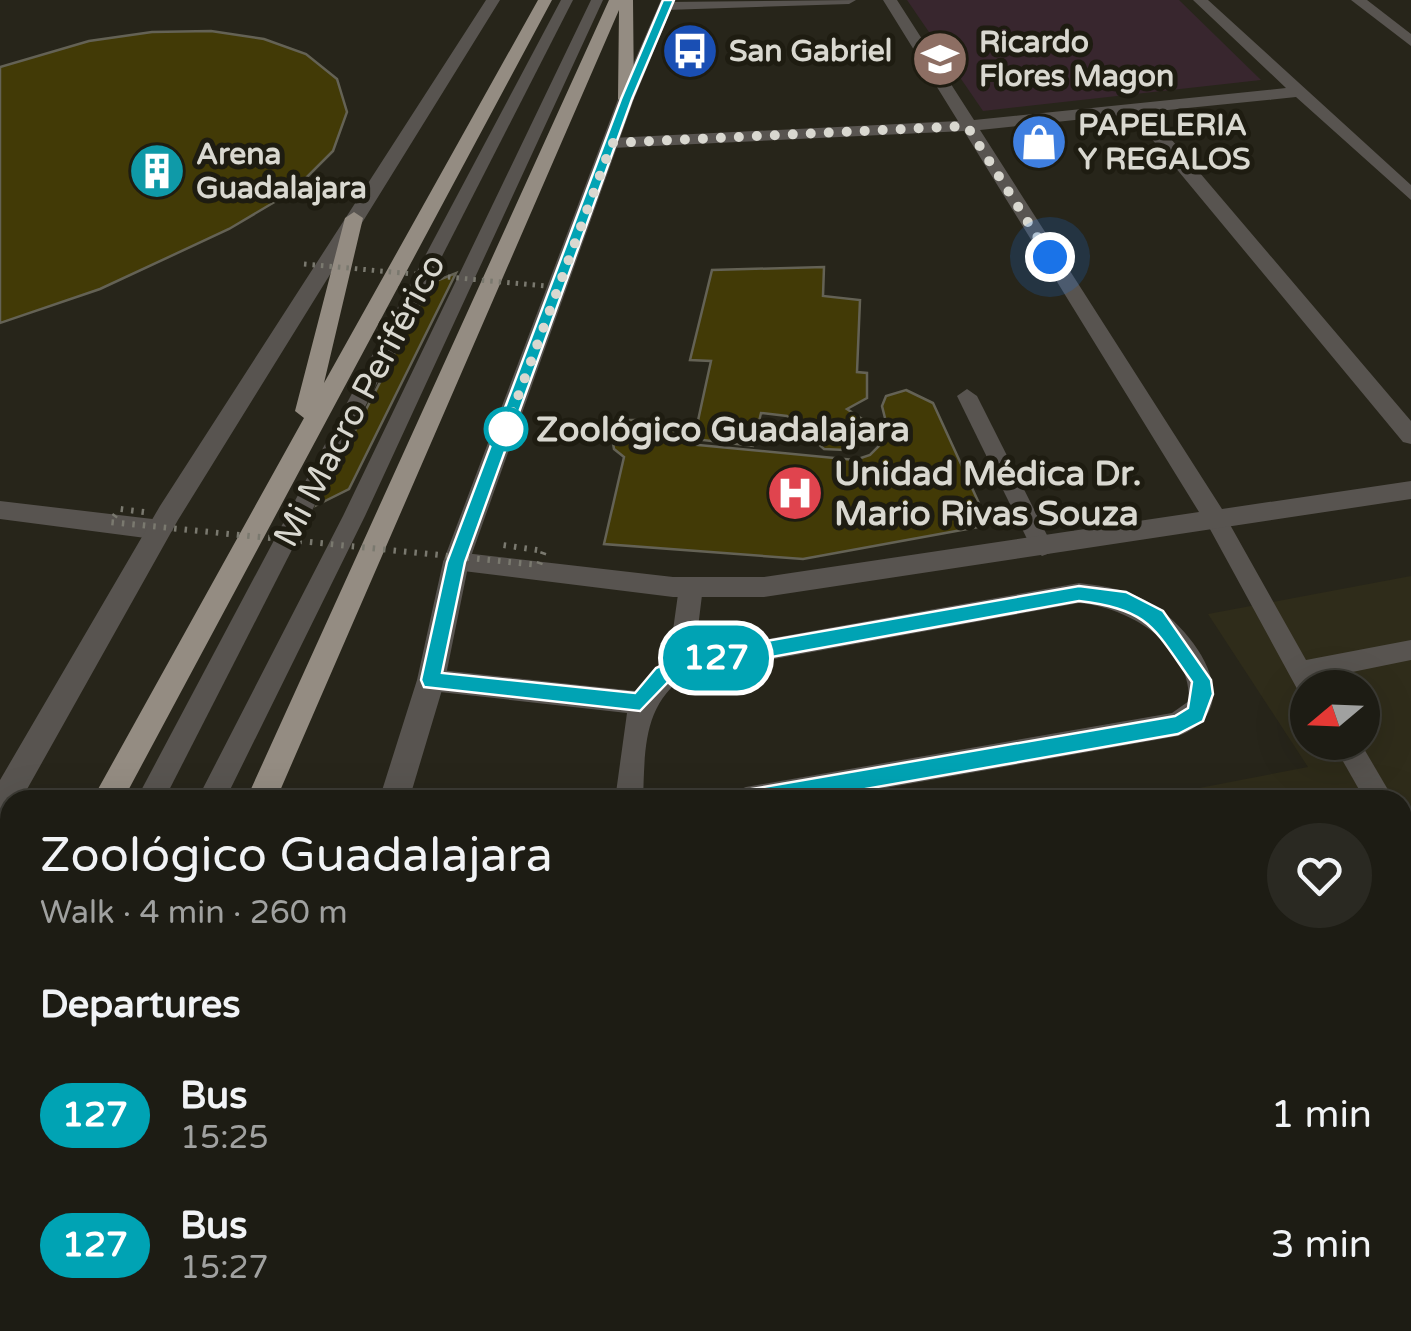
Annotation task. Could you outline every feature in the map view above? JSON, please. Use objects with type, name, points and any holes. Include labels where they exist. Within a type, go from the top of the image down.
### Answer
[{"type":"highway","points":[[112,790],[545,0]]},
{"type":"highway","points":[[265,790],[616,0]]},
{"type":"highway","points":[[626,0],[626,99]]},
{"type":"highway","points":[[297,450],[354,218]]},
{"type":"street","points":[[10,790],[152,521],[354,218],[493,0]]},
{"type":"street","points":[[397,790],[431,680],[456,562],[626,99],[667,3],[849,0]]},
{"type":"street","points":[[890,0],[1216,520]]},
{"type":"street","points":[[1200,0],[1411,195]]},
{"type":"street","points":[[1358,0],[1411,41]]},
{"type":"street","points":[[612,143],[967,126],[1298,92]]},
{"type":"street","points":[[1136,108],[1411,436]]},
{"type":"street","points":[[456,562],[691,587],[764,587],[1411,490]]},
{"type":"street","points":[[0,510],[152,521]]},
{"type":"lane","name":"Mi Macro Periférico","points":[[155,790],[567,0]]},
{"type":"lane","name":"Mi Macro Periférico","points":[[216,790],[354,516],[597,0]]},
{"type":"lane","points":[[967,396],[1042,546]]},
{"type":"lane","points":[[1216,520],[1300,670]]},
{"type":"lane","points":[[681,665],[691,587]]},
{"type":"lane","points":[[629,790],[640,702],[663,674],[681,665],[1079,593],[1126,599],[1156,617],[1201,680],[1201,707],[1178,724],[803,790]]},
{"type":"lane","points":[[1341,670],[1411,650]]},
{"type":"lane","points":[[431,680],[640,702]]},
{"type":"lane","points":[[1356,760],[1374,790]]},
{"type":"path","points":[[304,264],[546,286]]},
{"type":"path","points":[[152,521],[120,509],[110,522],[539,565],[544,551],[496,544]]},
{"type":"shaded area","points":[[907,0],[1179,0],[1261,80],[983,111]]},
{"type":"shaded area","points":[[1411,576],[1411,790],[1189,790],[1308,767],[1303,760],[1380,760],[1380,670],[1290,670],[1290,739],[1208,614]]},
{"type":"building","name":"Arena Guadalajara","points":[[211,31],[264,39],[306,54],[337,79],[347,112],[333,151],[293,191],[229,229],[100,289],[0,323],[0,67],[89,41],[152,32]]},
{"type":"building","points":[[824,267],[823,296],[860,300],[857,372],[867,373],[867,398],[847,409],[862,419],[864,438],[845,450],[824,449],[787,416],[761,413],[753,446],[694,439],[711,361],[690,360],[712,270]]},
{"type":"building","points":[[456,273],[349,489],[317,505],[431,283]]},
{"type":"building","name":"Unidad Médica Dr. Mario Rivas Souza","points":[[906,390],[933,403],[989,525],[803,559],[604,544],[624,457],[614,449],[612,437],[628,420],[661,420],[688,444],[855,460],[870,455],[884,441],[886,422],[882,406],[886,396]]},
{"type":"bus line","name":"127","points":[[668,0],[626,99],[456,562],[431,680],[640,702],[649,686],[681,665],[1079,593],[1126,599],[1156,617],[1170,631],[1201,680],[1204,694],[1196,714],[1178,724],[803,790]]},
{"type":"place","name":"San Gabriel","points":[[690,51]]},
{"type":"place","name":"Ricardo Flores Magon","points":[[940,59]]},
{"type":"place","name":"PAPELERIA Y REGALOS","points":[[1039,142]]},
{"type":"place","name":"Arena Guadalajara","points":[[157,171]]},
{"type":"place","name":"Zoológico Guadalajara","points":[[506,429]]},
{"type":"place","name":"Unidad Médica Dr. Mario Rivas Souza","points":[[795,493]]},
{"type":"route","points":[[506,429],[612,143],[967,126],[1050,257]]}]
